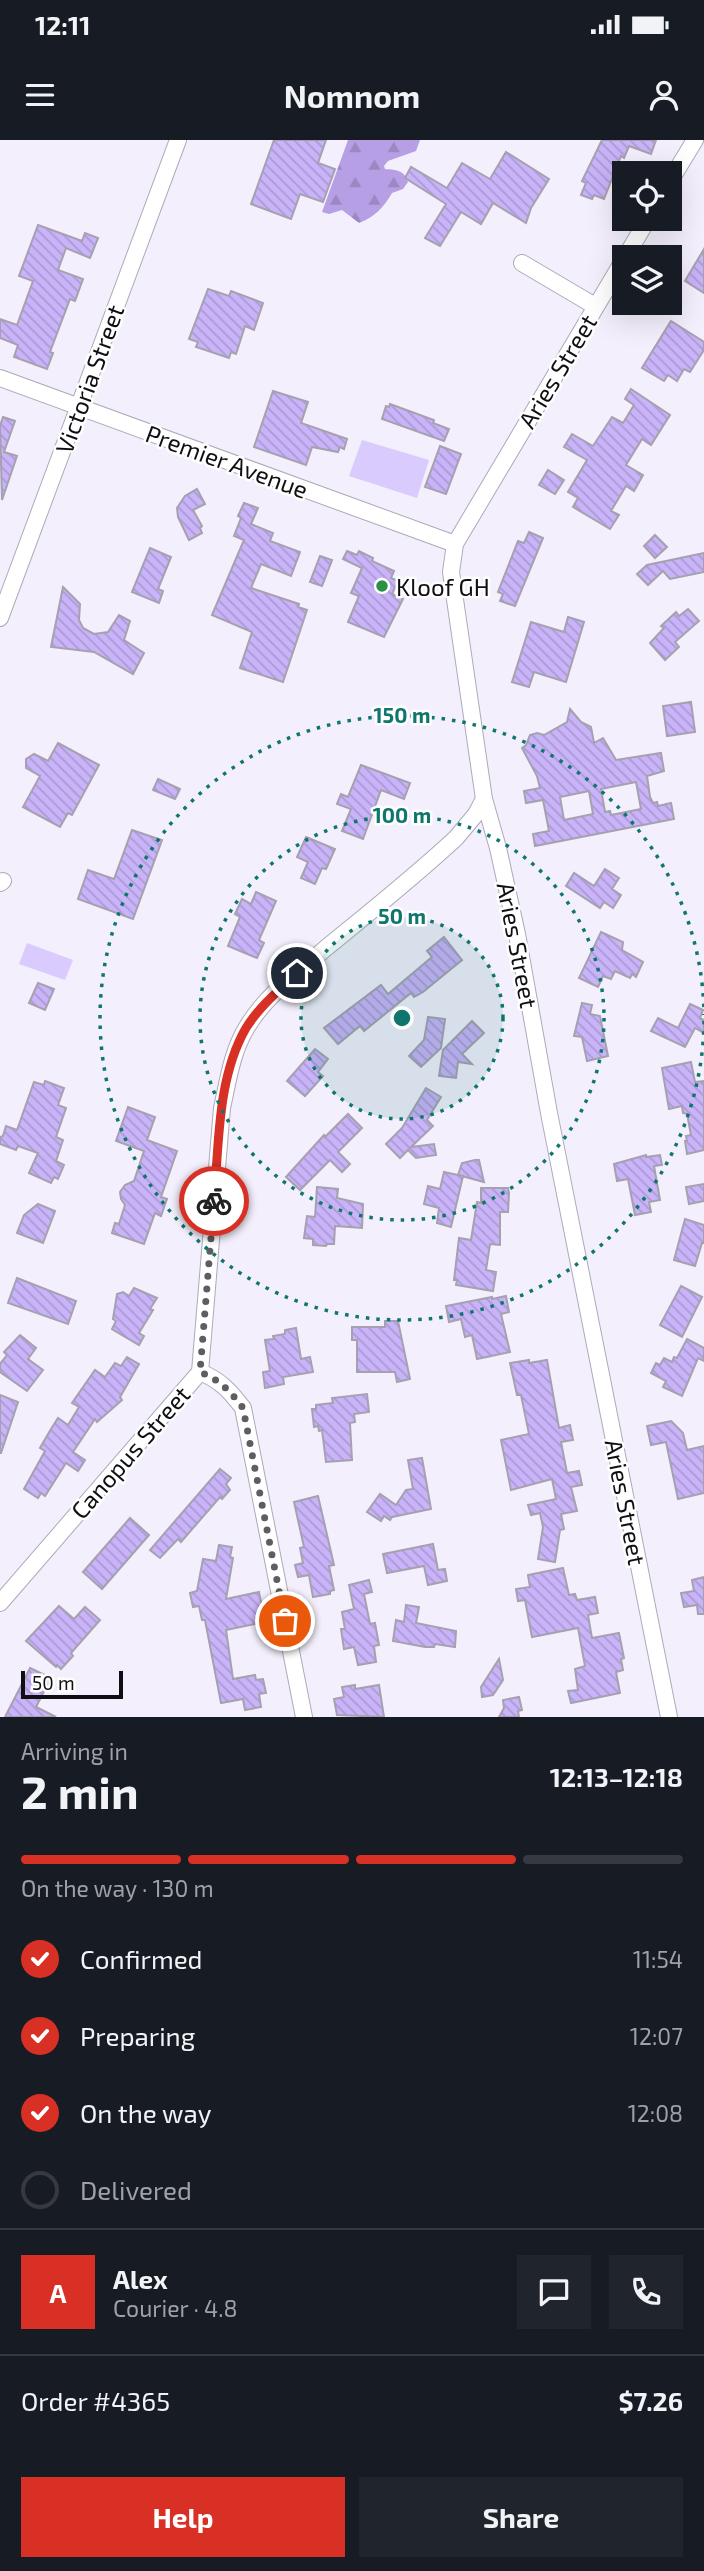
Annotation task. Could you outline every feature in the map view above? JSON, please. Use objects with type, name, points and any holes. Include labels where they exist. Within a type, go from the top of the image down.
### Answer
[{"type":"street","name":"Victoria Street","points":[[0,618],[178,140]]},
{"type":"street","points":[[682,161],[695,140]]},
{"type":"street","name":"Aries Street","points":[[641,231],[455,544],[451,572],[484,799],[517,934],[552,1127],[669,1717]]},
{"type":"street","points":[[522,264],[595,306]]},
{"type":"street","name":"Premier Avenue","points":[[0,378],[455,544]]},
{"type":"street","name":"Canopus Street","points":[[0,1603],[200,1372],[222,1108],[240,1040],[264,1004],[445,848],[469,823],[484,799]]},
{"type":"street","points":[[200,1372],[227,1387],[243,1408],[304,1717]]},
{"type":"green space","points":[[348,140],[420,140],[416,151],[388,161],[384,166],[385,169],[396,170],[404,175],[408,182],[403,189],[392,193],[378,211],[359,223],[342,210],[329,214],[322,212]]},
{"type":"shaded area","points":[[362,440],[429,460],[417,498],[349,476]]},
{"type":"shaded area","points":[[27,943],[73,960],[65,980],[19,964]]},
{"type":"building","points":[[274,140],[326,140],[318,163],[335,169],[323,202],[300,194],[291,219],[251,204]]},
{"type":"building","points":[[602,140],[656,140],[651,154],[629,146],[624,158],[621,156],[619,161],[612,161],[612,179],[604,199],[594,195],[592,199],[581,195],[586,183],[582,181]]},
{"type":"building","points":[[506,152],[549,179],[531,208],[526,223],[493,203],[481,224],[461,212],[440,246],[425,238],[446,204],[405,178],[411,167],[447,188],[462,163],[490,179]]},
{"type":"building","points":[[38,225],[82,241],[85,233],[98,238],[90,258],[66,248],[58,270],[83,279],[75,301],[70,299],[50,352],[53,353],[47,369],[14,357],[18,345],[0,338],[0,319],[17,325],[33,281],[19,276]]},
{"type":"building","points":[[704,249],[704,293],[685,281]]},
{"type":"building","points":[[208,289],[229,296],[231,291],[263,303],[254,330],[245,326],[236,354],[231,352],[229,358],[196,347],[198,342],[189,339]]},
{"type":"building","points":[[671,321],[704,342],[704,350],[690,372],[684,369],[677,381],[668,375],[664,381],[642,368]]},
{"type":"building","points":[[631,389],[670,415],[651,445],[642,439],[626,465],[643,475],[634,491],[626,486],[611,511],[619,515],[610,529],[573,507],[578,498],[568,492],[587,460],[564,447],[572,434],[593,446],[612,417],[623,423],[634,405],[625,399]]},
{"type":"building","points":[[273,391],[308,402],[301,423],[347,439],[344,449],[340,447],[338,452],[312,447],[306,465],[254,447]]},
{"type":"building","points":[[390,404],[434,420],[433,423],[449,429],[444,441],[382,419],[386,406],[389,407]]},
{"type":"building","points":[[3,417],[15,421],[4,452],[17,456],[2,500],[0,426]]},
{"type":"building","points":[[440,446],[461,454],[446,494],[425,487]]},
{"type":"building","points":[[548,470],[564,480],[555,494],[539,485]]},
{"type":"building","points":[[197,489],[205,504],[193,510],[202,526],[202,533],[189,540],[178,517],[177,508],[185,496]]},
{"type":"building","points":[[244,503],[258,508],[251,524],[273,533],[270,541],[300,552],[291,576],[261,564],[251,588],[299,604],[298,607],[307,610],[283,682],[240,668],[252,632],[212,615],[244,540],[234,536]]},
{"type":"building","points":[[529,532],[543,538],[515,606],[500,601],[503,594],[498,592],[518,541],[524,543]]},
{"type":"building","points":[[655,535],[667,547],[655,558],[644,546]]},
{"type":"building","points":[[150,548],[171,557],[158,589],[163,591],[159,603],[132,592]]},
{"type":"building","points":[[347,551],[357,555],[359,551],[373,558],[372,561],[394,571],[391,578],[398,581],[392,594],[403,599],[384,637],[348,622],[359,596],[351,593],[362,568],[343,559]]},
{"type":"building","points":[[704,553],[704,572],[670,579],[663,571],[648,585],[637,574],[647,565]]},
{"type":"building","points":[[320,556],[332,560],[322,586],[310,582]]},
{"type":"building","points":[[63,587],[80,604],[79,620],[83,628],[94,634],[108,632],[119,615],[130,621],[124,640],[144,653],[133,674],[94,652],[51,647]]},
{"type":"building","points":[[688,609],[699,621],[675,642],[679,647],[665,660],[650,643],[664,628],[661,626],[676,612],[679,616]]},
{"type":"building","points":[[568,617],[584,622],[566,682],[534,672],[529,687],[512,682],[531,622],[564,632]]},
{"type":"building","points":[[691,702],[695,732],[667,736],[663,706]]},
{"type":"building","points":[[570,709],[581,722],[591,727],[594,743],[603,738],[616,760],[661,753],[664,771],[647,776],[650,797],[658,806],[671,803],[674,819],[535,846],[533,834],[549,831],[543,800],[526,803],[524,791],[540,788],[537,776],[522,748],[530,735],[544,735],[567,722]],"holes":[[[636,782],[641,809],[611,815],[610,811],[605,812],[601,789]],[[589,791],[593,814],[564,820],[560,797]]]},
{"type":"building","points":[[58,743],[99,765],[72,815],[68,813],[60,827],[23,807],[40,776],[26,768],[26,759],[34,754],[48,761]]},
{"type":"building","points":[[361,765],[410,783],[404,799],[381,790],[363,839],[342,831],[351,809],[337,804],[341,794],[348,797]]},
{"type":"building","points":[[158,779],[180,789],[175,799],[153,790]]},
{"type":"building","points":[[132,830],[162,840],[133,919],[78,899],[88,870],[114,879]]},
{"type":"building","points":[[306,837],[335,849],[326,869],[322,868],[315,884],[301,878],[308,862],[297,857]]},
{"type":"building","points":[[605,869],[619,878],[612,889],[621,895],[613,908],[604,902],[600,908],[566,886],[574,873],[594,886]]},
{"type":"building","points":[[256,892],[276,901],[259,940],[264,943],[257,958],[228,946],[240,917],[235,914],[242,899],[251,904]]},
{"type":"building","points":[[601,932],[623,942],[622,950],[643,962],[636,977],[632,974],[630,978],[615,971],[611,979],[603,976],[598,987],[579,978]]},
{"type":"building","points":[[444,937],[462,960],[423,992],[414,997],[411,993],[364,1031],[360,1026],[338,1044],[324,1028],[381,985],[388,994],[432,957],[427,951]]},
{"type":"building","points":[[38,983],[54,989],[45,1010],[29,1003]]},
{"type":"building","points":[[582,1003],[592,1005],[590,1014],[600,1016],[608,1056],[587,1061],[582,1037],[574,1036]]},
{"type":"building","points":[[690,1004],[703,1010],[700,1018],[704,1020],[704,1033],[695,1028],[685,1047],[651,1031],[658,1018],[678,1028]]},
{"type":"building","points":[[428,1017],[445,1019],[441,1048],[421,1067],[409,1056],[424,1040]]},
{"type":"building","points":[[472,1021],[484,1033],[462,1054],[472,1064],[458,1062],[456,1078],[439,1076],[443,1050]]},
{"type":"building","points":[[315,1049],[328,1059],[318,1072],[323,1076],[305,1096],[287,1081]]},
{"type":"building","points":[[691,1062],[695,1082],[704,1081],[704,1150],[687,1154],[686,1136],[691,1135],[687,1114],[683,1113],[682,1106],[669,1109],[662,1068]]},
{"type":"building","points":[[45,1081],[64,1088],[58,1105],[66,1108],[56,1137],[63,1140],[56,1161],[64,1165],[58,1179],[54,1177],[51,1183],[29,1173],[38,1153],[18,1146],[16,1150],[0,1144],[0,1137],[3,1136],[6,1126],[17,1130],[34,1082],[44,1085]]},
{"type":"building","points":[[426,1088],[441,1097],[427,1120],[433,1126],[411,1147],[434,1144],[436,1155],[416,1158],[408,1150],[400,1158],[386,1144],[402,1128]]},
{"type":"building","points":[[128,1107],[155,1117],[147,1140],[177,1151],[161,1197],[167,1199],[161,1216],[155,1213],[144,1244],[112,1233],[115,1223],[119,1224],[125,1205],[120,1192],[125,1185],[134,1181],[144,1151],[116,1141]]},
{"type":"building","points":[[348,1114],[362,1128],[338,1152],[350,1164],[342,1172],[330,1160],[300,1190],[286,1177],[324,1135],[325,1137]]},
{"type":"building","points":[[646,1155],[660,1155],[662,1165],[654,1166],[660,1200],[649,1202],[651,1212],[635,1215],[628,1179],[617,1181],[614,1164]]},
{"type":"building","points":[[479,1160],[484,1182],[458,1175],[462,1163]]},
{"type":"building","points":[[444,1172],[463,1176],[451,1227],[437,1223],[439,1208],[424,1204],[428,1186],[440,1189]]},
{"type":"building","points":[[704,1184],[704,1201],[689,1204],[686,1187]]},
{"type":"building","points":[[317,1187],[338,1189],[337,1198],[363,1204],[362,1228],[335,1226],[334,1244],[326,1246],[313,1245],[313,1239],[304,1238],[307,1216],[315,1217]]},
{"type":"building","points":[[481,1188],[508,1188],[509,1193],[508,1212],[500,1212],[500,1245],[490,1244],[486,1270],[496,1272],[493,1291],[456,1285],[457,1280],[454,1280],[459,1238],[471,1240],[477,1202],[481,1203]]},
{"type":"building","points":[[38,1204],[55,1211],[43,1243],[17,1233],[24,1215]]},
{"type":"building","points":[[685,1219],[704,1225],[704,1243],[695,1266],[674,1260]]},
{"type":"building","points":[[17,1278],[76,1301],[68,1324],[8,1303]]},
{"type":"building","points":[[681,1286],[702,1297],[682,1337],[660,1325]]},
{"type":"building","points":[[134,1288],[157,1298],[139,1333],[144,1336],[139,1345],[112,1329],[116,1321],[113,1319],[117,1294],[123,1292],[129,1296]]},
{"type":"building","points":[[506,1296],[509,1312],[501,1314],[510,1352],[477,1359],[472,1335],[465,1337],[461,1319],[449,1322],[446,1306]]},
{"type":"building","points":[[385,1321],[398,1321],[410,1379],[397,1382],[395,1372],[357,1372],[357,1340],[352,1340],[352,1327],[385,1327]]},
{"type":"building","points":[[296,1328],[301,1359],[310,1357],[313,1372],[283,1377],[284,1384],[265,1388],[263,1372],[270,1371],[265,1340],[274,1339],[273,1336],[285,1334],[285,1330]]},
{"type":"building","points":[[20,1335],[36,1348],[28,1359],[43,1370],[27,1391],[0,1372],[0,1364],[7,1355],[4,1352]]},
{"type":"building","points":[[687,1339],[704,1348],[704,1361],[698,1358],[682,1396],[663,1387],[666,1381],[651,1373],[656,1363],[660,1365],[664,1358],[672,1362],[674,1357],[677,1358]]},
{"type":"building","points":[[127,1357],[139,1364],[120,1397],[122,1400],[97,1422],[95,1419],[73,1452],[85,1460],[78,1471],[66,1463],[45,1496],[41,1493],[38,1498],[24,1489],[45,1451],[40,1448],[51,1429],[58,1418],[68,1425],[79,1407],[72,1403],[95,1370],[105,1377],[115,1363],[121,1366]]},
{"type":"building","points":[[529,1360],[529,1363],[547,1360],[559,1428],[570,1425],[573,1440],[561,1442],[567,1473],[579,1471],[582,1485],[571,1487],[577,1511],[561,1514],[564,1529],[560,1530],[555,1562],[538,1559],[543,1527],[540,1513],[531,1515],[528,1505],[556,1499],[552,1479],[511,1490],[501,1440],[529,1434],[521,1395],[517,1395],[510,1363]]},
{"type":"building","points":[[367,1394],[369,1412],[354,1414],[355,1422],[350,1423],[352,1460],[326,1462],[322,1430],[319,1431],[318,1426],[314,1427],[312,1409],[316,1409],[316,1405],[333,1403],[332,1398]]},
{"type":"building","points":[[0,1395],[18,1402],[1,1453],[0,1453]]},
{"type":"building","points":[[671,1421],[683,1433],[687,1450],[704,1446],[704,1493],[678,1499],[666,1442],[651,1445],[647,1426]]},
{"type":"building","points":[[422,1458],[431,1509],[392,1517],[390,1520],[384,1516],[381,1521],[367,1512],[380,1494],[396,1505],[406,1490],[413,1489],[408,1460]]},
{"type":"building","points":[[220,1469],[231,1478],[226,1484],[230,1490],[222,1499],[220,1497],[181,1542],[178,1539],[160,1558],[150,1550]]},
{"type":"building","points":[[318,1496],[334,1565],[329,1566],[334,1590],[330,1591],[330,1594],[313,1597],[309,1575],[298,1577],[295,1565],[303,1563],[300,1548],[304,1547],[294,1502]]},
{"type":"building","points":[[130,1518],[149,1535],[102,1589],[83,1572]]},
{"type":"building","points":[[433,1544],[438,1570],[445,1569],[447,1581],[428,1585],[424,1566],[387,1573],[383,1554]]},
{"type":"building","points":[[219,1545],[232,1547],[230,1557],[233,1558],[226,1599],[259,1592],[265,1622],[226,1630],[233,1679],[255,1675],[256,1680],[263,1679],[266,1693],[259,1694],[261,1707],[245,1710],[243,1699],[221,1703],[205,1620],[202,1620],[199,1606],[193,1607],[190,1593],[197,1591],[203,1559],[216,1561]]},
{"type":"building","points":[[563,1568],[569,1595],[575,1594],[577,1600],[595,1597],[598,1613],[588,1615],[592,1638],[619,1633],[624,1658],[621,1659],[623,1670],[616,1672],[620,1693],[571,1703],[568,1691],[578,1690],[575,1669],[585,1666],[578,1628],[532,1637],[525,1600],[518,1601],[516,1589],[530,1587],[528,1575]]},
{"type":"building","points":[[704,1577],[704,1614],[698,1614],[697,1605],[684,1607],[681,1593],[694,1591],[692,1580]]},
{"type":"building","points":[[369,1580],[372,1592],[364,1594],[370,1624],[375,1623],[379,1645],[374,1646],[376,1662],[358,1665],[354,1647],[344,1649],[342,1612],[354,1609],[349,1585]]},
{"type":"building","points":[[406,1605],[419,1607],[416,1623],[456,1631],[455,1647],[435,1644],[434,1647],[425,1647],[393,1641],[396,1620],[404,1622]]},
{"type":"building","points":[[59,1606],[74,1619],[85,1607],[100,1620],[71,1653],[73,1656],[61,1669],[26,1641]]},
{"type":"building","points":[[499,1659],[503,1680],[493,1695],[482,1697],[481,1687]]},
{"type":"building","points":[[30,1668],[51,1678],[36,1707],[56,1717],[5,1717]]},
{"type":"building","points":[[355,1685],[355,1689],[379,1685],[384,1717],[337,1715],[334,1699],[344,1697],[342,1687]]},
{"type":"building","points":[[519,1697],[522,1710],[518,1711],[519,1717],[499,1717],[504,1708],[503,1700]]},
{"type":"way so far","points":[[214,1201],[200,1372],[227,1387],[243,1408],[285,1621]]},
{"type":"place","name":"Kloof GH","points":[[382,586]]},
{"type":"route","points":[[214,1201],[222,1108],[240,1040],[256,1013],[297,973]]}]
